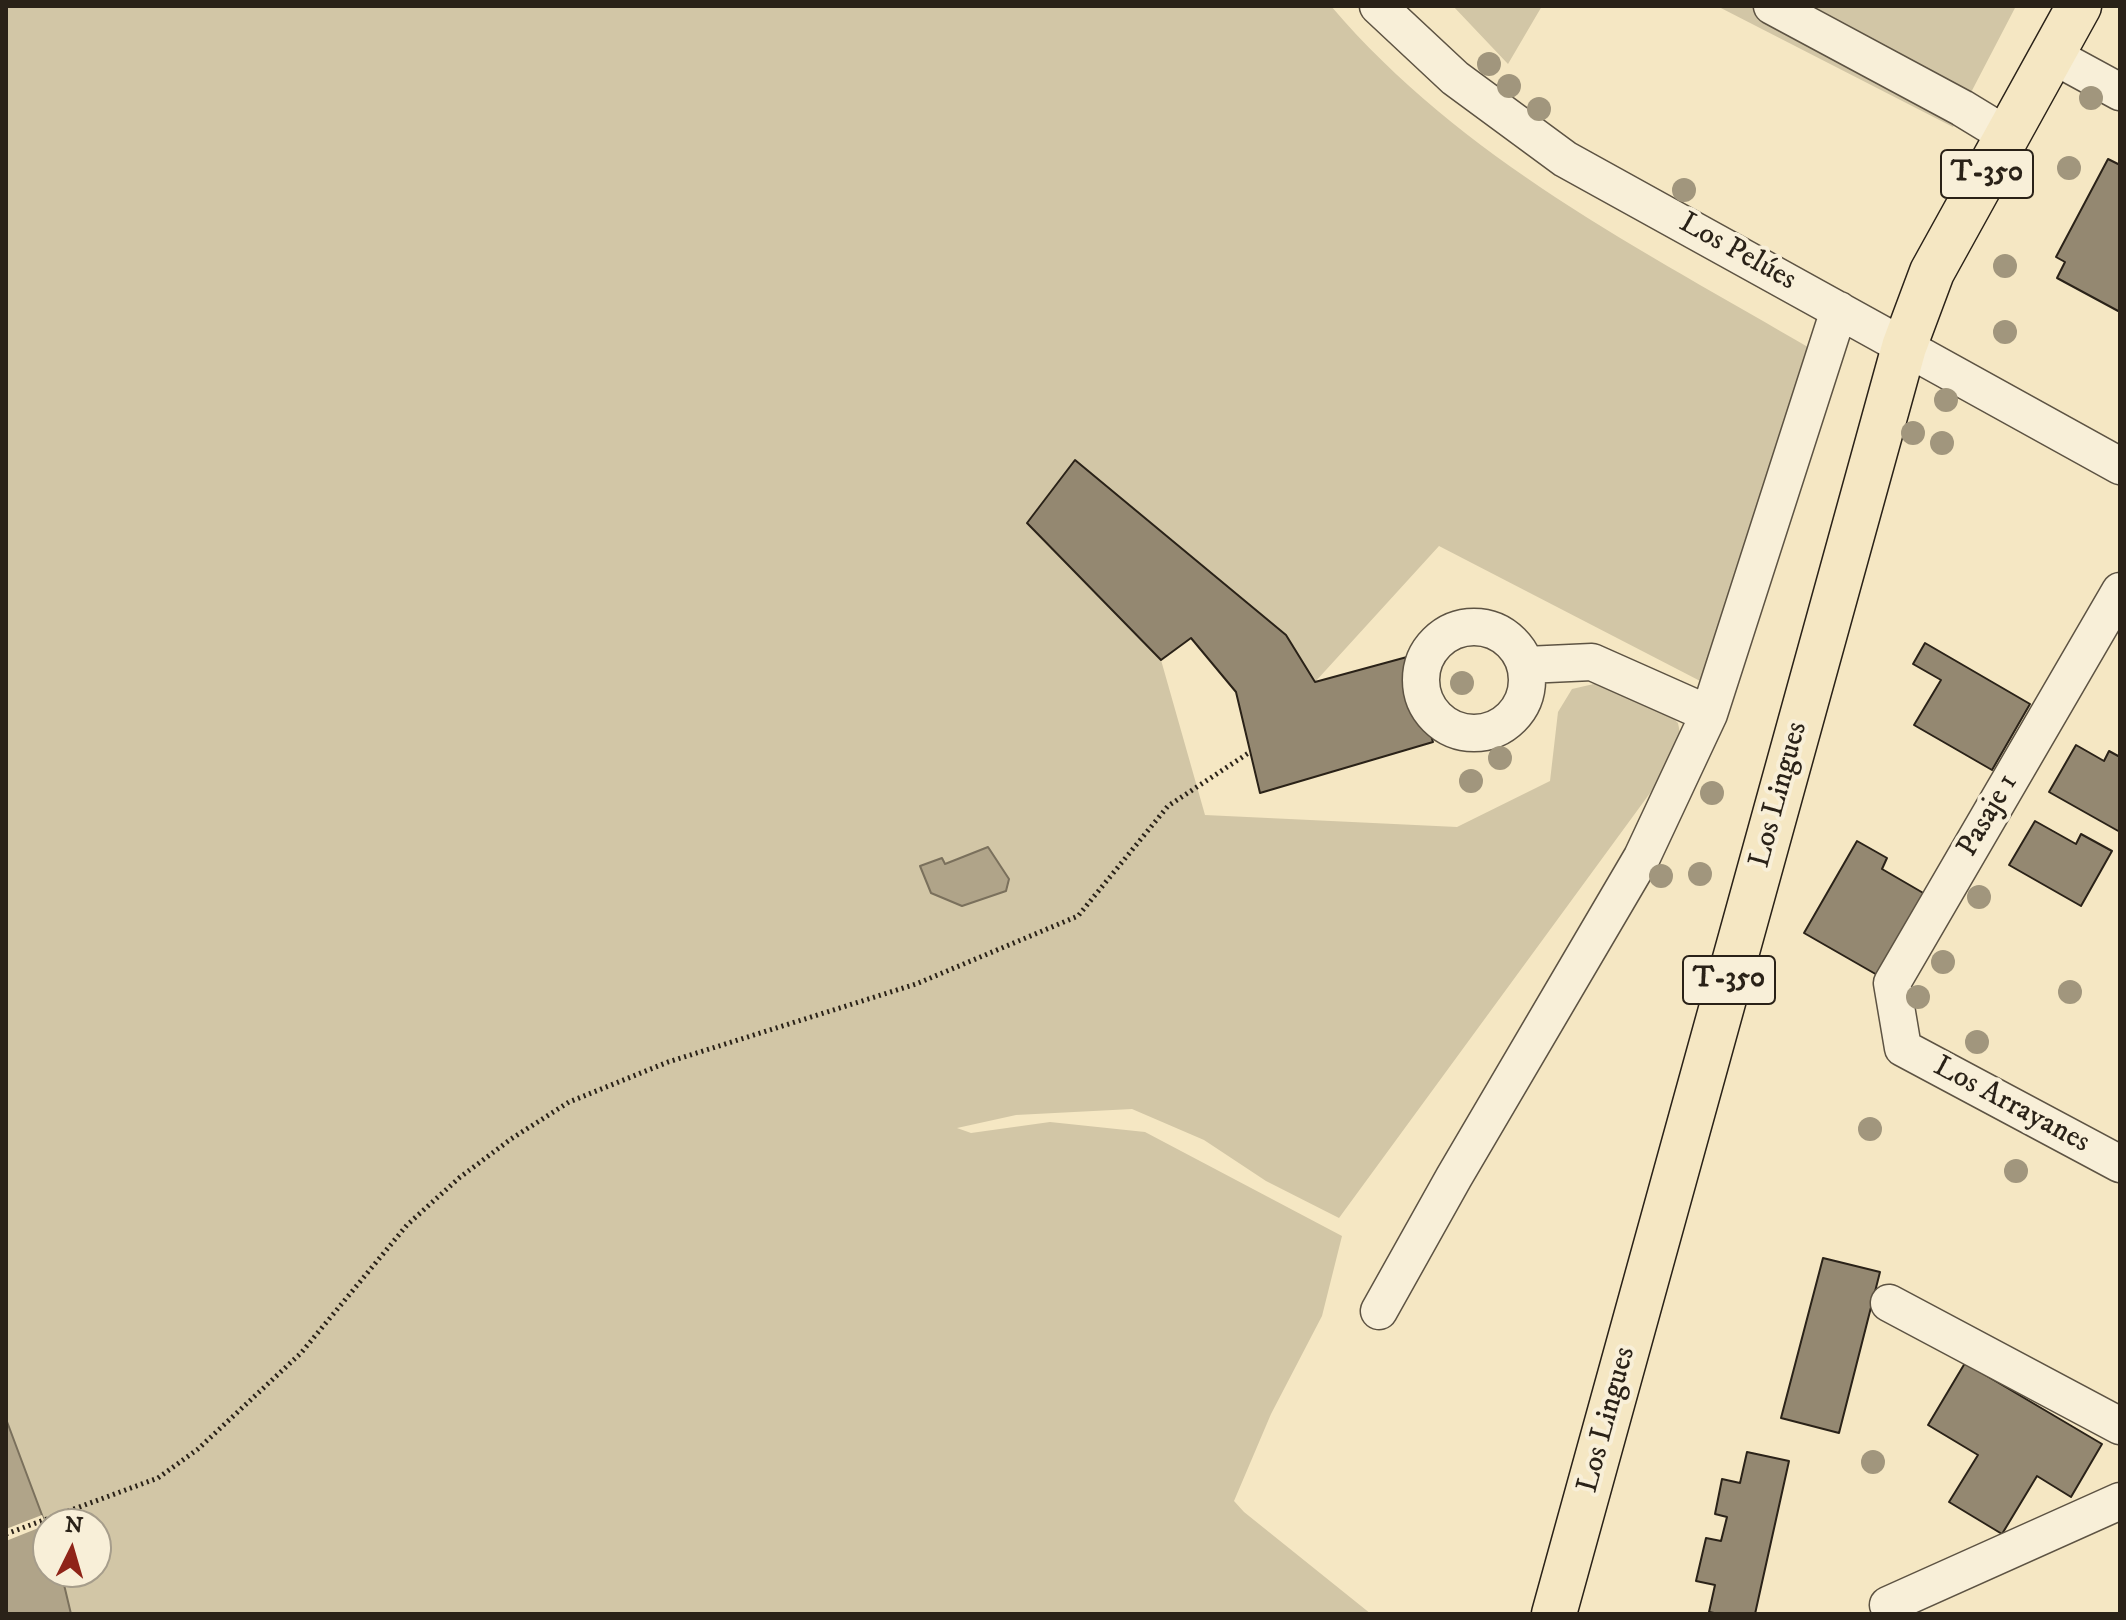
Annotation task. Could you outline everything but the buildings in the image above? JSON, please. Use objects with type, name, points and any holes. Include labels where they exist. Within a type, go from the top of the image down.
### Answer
[{"type":"main road","name":"Los Lingues","points":[[1554,1614],[1904,347],[1932,272],[2079,6]]},
{"type":"street","name":"Los Pelúes","points":[[1378,6],[1455,78],[1565,159],[2120,466]]},
{"type":"street","points":[[1772,6],[2008,136]]},
{"type":"street","points":[[2052,55],[2120,92]]},
{"type":"street","points":[[1379,1311],[1642,857],[1709,714],[1839,310]]},
{"type":"street","name":"Pasaje 1","points":[[1903,1048],[1892,983],[2120,591]]},
{"type":"street","points":[[1526,665],[1592,662],[1709,714]]},
{"type":"street","name":"Los Arrayanes","points":[[1903,1048],[2120,1164]]},
{"type":"street","points":[[1889,1303],[2120,1426]]},
{"type":"street","points":[[1888,1605],[2120,1501]]},
{"type":"path","points":[[6,1534],[158,1478],[198,1449],[301,1353],[407,1225],[459,1178],[569,1102],[668,1062],[916,984],[1078,916],[1168,806],[1250,752]]},
{"type":"shaded area","points":[[6,6],[1331,6],[1382,61],[1437,111],[1496,156],[1619,237],[1813,350],[1706,684],[1439,546],[1315,682],[1075,461],[1027,523],[1161,660],[1205,815],[1457,827],[1550,781],[1558,712],[1572,689],[1598,683],[1645,692],[1678,723],[1683,748],[1339,1218],[1266,1181],[1204,1140],[1132,1109],[1016,1115],[957,1128],[971,1133],[1050,1122],[1145,1132],[1342,1236],[1322,1316],[1271,1414],[1234,1501],[1371,1614],[6,1614]]},
{"type":"shaded area","points":[[1453,6],[1542,6],[1508,64]]},
{"type":"shaded area","points":[[1717,6],[2016,6],[1953,127]]},
{"type":"shaded area","points":[[988,847],[1009,879],[1006,891],[962,906],[931,893],[920,866],[942,858],[945,864]]},
{"type":"shaded area","points":[[6,1419],[39,1508],[32,1508],[32,1588],[65,1588],[71,1614],[6,1614]]},
{"type":"pier","points":[[32,1519],[32,1531],[6,1541],[6,1529]]}]
